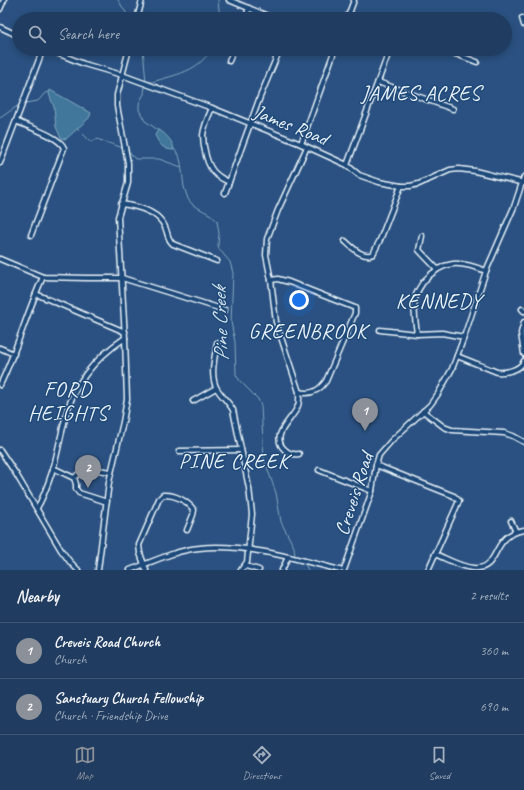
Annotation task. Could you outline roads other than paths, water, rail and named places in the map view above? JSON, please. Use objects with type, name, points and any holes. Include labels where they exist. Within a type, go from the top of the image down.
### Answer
[{"type":"street","points":[[0,9],[4,0]]},
{"type":"street","points":[[139,12],[142,0]]},
{"type":"street","points":[[229,0],[258,12]]},
{"type":"street","points":[[350,12],[354,0]]},
{"type":"street","points":[[248,12],[249,8]]},
{"type":"street","points":[[522,18],[524,25]]},
{"type":"street","points":[[0,28],[12,33]]},
{"type":"street","points":[[0,163],[40,56]]},
{"type":"street","name":"James Road","points":[[64,56],[84,64],[122,75],[212,108],[307,147],[347,165],[363,177],[379,182],[401,186],[419,184],[450,170],[459,169],[523,183]]},
{"type":"street","points":[[98,570],[111,472],[126,411],[127,379],[125,332],[118,224],[121,204],[126,191],[128,163],[126,146],[116,106],[117,95],[127,56]]},
{"type":"street","points":[[230,61],[232,56]]},
{"type":"street","points":[[225,193],[260,97],[277,56]]},
{"type":"street","points":[[300,144],[332,56]]},
{"type":"street","points":[[347,165],[387,56]]},
{"type":"street","points":[[461,56],[477,62]]},
{"type":"street","points":[[378,82],[453,109]]},
{"type":"street","points":[[212,108],[206,122],[203,136],[207,158],[213,171],[221,178],[230,182]]},
{"type":"street","points":[[16,121],[55,139],[62,143],[64,148],[31,235]]},
{"type":"street","points":[[299,454],[288,452],[281,445],[280,439],[283,428],[299,404],[299,392],[276,322],[266,262],[267,239],[278,210],[307,147]]},
{"type":"street","name":"Creveis Road","points":[[344,570],[372,491],[379,455],[384,448],[423,411],[438,394],[452,369],[486,271],[514,207],[524,177]]},
{"type":"street","points":[[345,242],[363,254],[369,256],[373,254],[401,186]]},
{"type":"street","points":[[121,204],[141,209],[155,215],[163,222],[168,238],[173,244],[217,261]]},
{"type":"street","points":[[422,236],[419,250],[437,269]]},
{"type":"street","points":[[0,259],[43,277],[122,278],[225,310]]},
{"type":"street","points":[[417,334],[414,301],[416,294],[420,285],[437,269],[444,265],[458,263],[486,271]]},
{"type":"street","points":[[0,385],[14,354],[43,277]]},
{"type":"street","points":[[270,280],[278,279],[289,282],[355,308],[355,313],[326,381],[313,393],[299,392]]},
{"type":"street","points":[[36,294],[125,332]]},
{"type":"street","points":[[524,322],[520,333],[524,354]]},
{"type":"street","points":[[380,330],[417,334],[442,333],[464,337]]},
{"type":"street","points":[[36,508],[46,493],[66,413],[78,386],[95,361],[125,338]]},
{"type":"street","points":[[217,343],[213,378],[216,388],[233,410],[249,488],[252,514],[246,566],[241,570]]},
{"type":"street","points":[[0,348],[14,354]]},
{"type":"street","points":[[457,356],[502,373],[519,368],[524,361]]},
{"type":"street","points":[[193,401],[216,388]]},
{"type":"street","points":[[423,411],[440,424],[452,430],[504,433],[524,442]]},
{"type":"street","points":[[0,450],[61,550],[78,570]]},
{"type":"street","points":[[179,451],[241,450]]},
{"type":"street","points":[[376,465],[457,498],[459,501],[428,570]]},
{"type":"street","points":[[53,468],[74,478],[78,492],[107,502]]},
{"type":"street","points":[[74,478],[86,468],[111,472]]},
{"type":"street","points":[[319,470],[372,491]]},
{"type":"street","points":[[146,570],[139,546],[159,499],[163,495],[182,499],[194,510],[187,530]]},
{"type":"street","points":[[511,521],[516,532]]},
{"type":"street","points":[[435,554],[466,567],[480,568],[492,560],[502,542],[516,532],[524,530]]},
{"type":"street","points":[[130,570],[181,552],[211,547],[248,550],[288,557],[340,570]]},
{"type":"street","points":[[282,570],[288,557]]},
{"type":"street","points":[[246,566],[259,570]]},
{"type":"water","points":[[50,90],[91,113],[89,118],[66,139],[61,138],[56,127],[54,107],[49,94]]},
{"type":"water","points":[[158,130],[169,138],[174,150],[164,148],[160,144],[155,135]]},
{"type":"waterway","points":[[118,0],[126,12]]},
{"type":"waterway","points":[[218,0],[219,12]]},
{"type":"waterway","points":[[144,56],[146,82]]},
{"type":"waterway","points":[[147,81],[152,82],[185,72],[200,63],[207,56]]},
{"type":"waterway","points":[[145,85],[139,110],[145,121],[158,130]]},
{"type":"waterway","points":[[25,103],[38,101],[45,93],[49,92]]},
{"type":"waterway","points":[[0,118],[19,105]]},
{"type":"waterway","points":[[77,128],[91,142],[97,139],[123,148]]},
{"type":"waterway","name":"Pine Creek","points":[[174,149],[179,155],[184,187],[188,199],[193,205],[211,215],[217,221],[219,249],[230,262],[233,273],[231,322],[235,342],[236,375],[258,399],[261,406],[264,459],[276,493],[281,522],[294,547],[295,556]]},
{"type":"waterway","points":[[128,150],[135,159],[159,159],[181,167]]},
{"type":"waterway","name":"Pine Creek","points":[[298,561],[305,564],[308,570]]},
{"type":"place","name":"Creveis Road Church","points":[[365,431]]},
{"type":"place","name":"Sanctuary Church Fellowship","points":[[88,488]]},
{"type":"district","name":"JAMES ACRES","points":[[421,93]]},
{"type":"district","name":"KENNEDY","points":[[439,301]]},
{"type":"district","name":"GREENBROOK","points":[[308,331]]},
{"type":"district","name":"FORD HEIGHTS","points":[[68,401]]},
{"type":"district","name":"PINE CREEK","points":[[234,461]]}]
